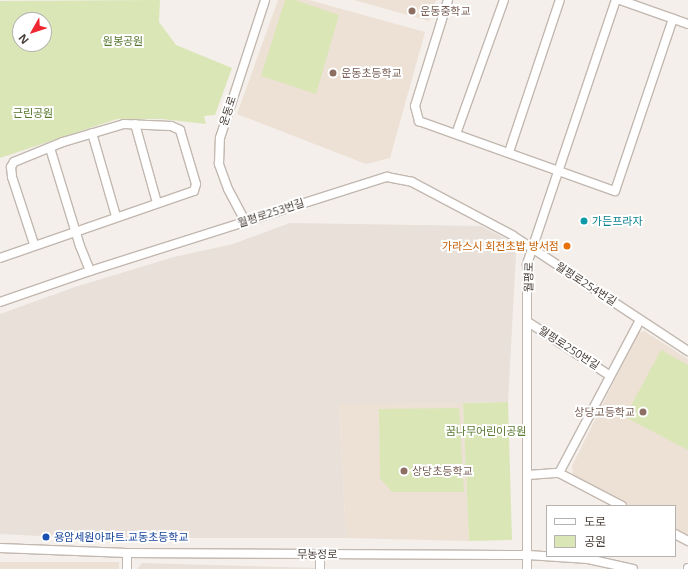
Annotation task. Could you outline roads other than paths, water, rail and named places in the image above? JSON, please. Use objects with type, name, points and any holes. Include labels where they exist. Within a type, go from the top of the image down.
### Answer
[{"type":"street","name":"운동로","points":[[245,221],[228,189],[220,164],[220,138],[265,0]]},
{"type":"street","points":[[448,0],[415,106],[419,121],[560,170],[615,191],[673,19]]},
{"type":"street","points":[[456,134],[504,0]]},
{"type":"street","points":[[509,152],[560,0]]},
{"type":"street","name":"월평로","points":[[527,569],[527,264],[560,170],[616,0]]},
{"type":"street","points":[[620,0],[688,24]]},
{"type":"street","points":[[0,258],[34,244],[75,232],[116,216],[194,191],[196,184],[180,130],[171,126],[124,124],[92,133],[20,158],[14,162],[11,168],[34,244]]},
{"type":"street","points":[[135,124],[157,203]]},
{"type":"street","points":[[92,133],[116,216]]},
{"type":"street","points":[[50,148],[75,232],[90,271]]},
{"type":"street","name":"월평로253번길","points":[[0,301],[245,221],[387,177],[412,182],[512,235],[532,249]]},
{"type":"street","name":"월평로254번길","points":[[532,249],[688,351]]},
{"type":"street","points":[[559,473],[609,375],[640,320]]},
{"type":"street","name":"월평로250번길","points":[[528,322],[609,375]]},
{"type":"street","points":[[528,475],[559,473],[620,505]]},
{"type":"street","points":[[676,535],[688,541]]},
{"type":"street","name":"무농정로","points":[[0,548],[127,553],[546,556]]},
{"type":"street","points":[[127,553],[127,569]]},
{"type":"street","points":[[320,554],[320,569]]},
{"type":"street","name":"무농정로","points":[[558,557],[588,559],[633,569]]},
{"type":"place","name":"운동중학교","points":[[412,11]]},
{"type":"place","name":"운동초등학교","points":[[333,73]]},
{"type":"place","name":"가든프라자","points":[[584,221]]},
{"type":"place","name":"가라스시 회전초밥 방서점","points":[[567,246]]},
{"type":"place","name":"상당고등학교","points":[[643,412]]},
{"type":"place","name":"상당초등학교","points":[[404,471]]},
{"type":"place","name":"용암세원아파트.교동초등학교","points":[[46,537]]},
{"type":"park label","name":"원봉공원","points":[[123,41]]},
{"type":"park label","name":"근린공원","points":[[33,113]]},
{"type":"park label","name":"꿈나무어린이공원","points":[[486,431]]}]
